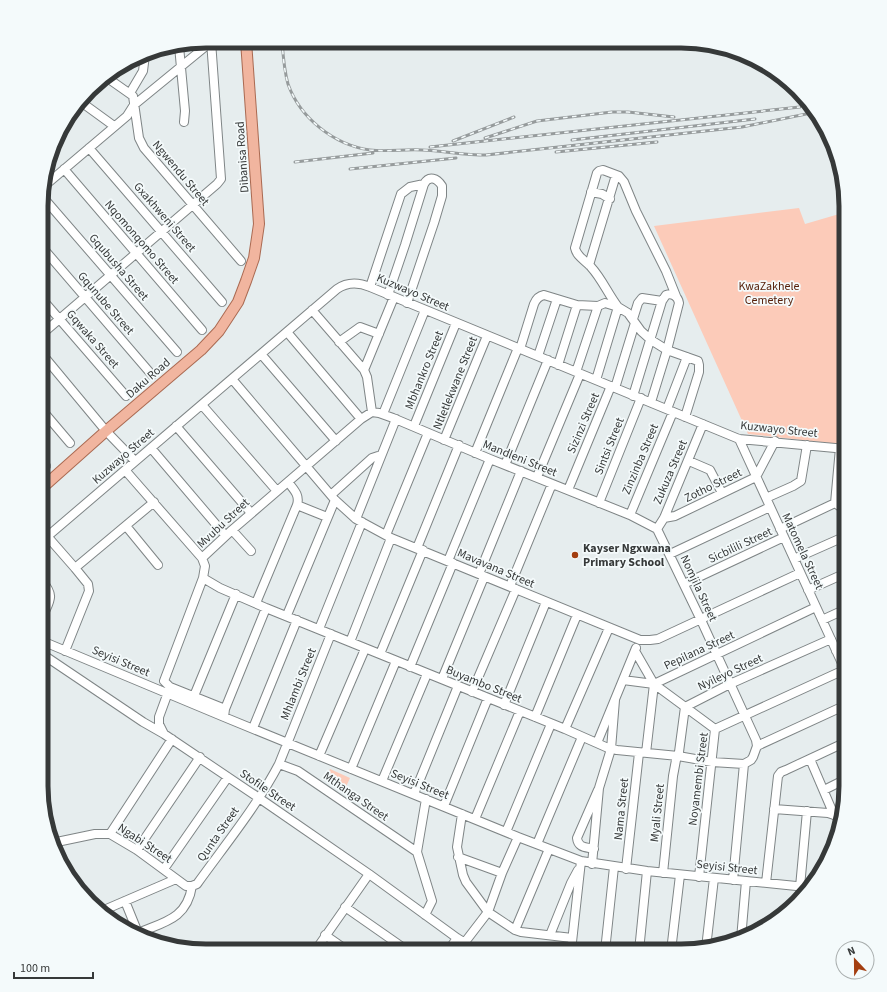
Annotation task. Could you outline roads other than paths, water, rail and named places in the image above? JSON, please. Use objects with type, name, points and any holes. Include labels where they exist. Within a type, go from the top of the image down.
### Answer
[{"type":"main road","name":"Dibanisa Road","points":[[246,48],[259,224],[257,245],[250,270]]},
{"type":"main road","name":"Daku Road","points":[[48,483],[214,337],[233,310],[250,270]]},
{"type":"street","points":[[50,180],[203,48]]},
{"type":"street","points":[[48,329],[221,179],[212,48]]},
{"type":"street","points":[[179,50],[185,111],[184,122]]},
{"type":"street","points":[[111,80],[130,93],[143,71],[144,61]]},
{"type":"street","name":"Ngwendu Street","points":[[130,93],[133,96],[136,127],[141,144],[241,261]]},
{"type":"street","points":[[85,105],[114,126]]},
{"type":"street","name":"Gxakhweni Street","points":[[89,148],[222,302]]},
{"type":"street","name":"Nqomonqomo Street","points":[[64,169],[202,330]]},
{"type":"street","points":[[596,380],[618,307],[596,273],[578,255],[575,248],[597,173],[600,170],[603,170],[616,175],[623,180],[626,185],[636,211],[666,270],[679,303],[667,350],[651,402]]},
{"type":"street","points":[[589,265],[616,175]]},
{"type":"street","points":[[364,370],[379,334],[424,184],[427,180],[433,178],[436,179],[442,186],[443,192],[407,303]]},
{"type":"street","points":[[370,287],[401,194],[407,188],[424,184]]},
{"type":"street","points":[[591,192],[602,194],[610,199]]},
{"type":"street","name":"Gqubusha Street","points":[[48,203],[177,352]]},
{"type":"street","name":"Gqunube Street","points":[[48,254],[152,375]]},
{"type":"street","name":"Kuzwayo Street","points":[[48,536],[337,289],[343,285],[355,283],[370,287],[739,439],[839,448]]},
{"type":"street","points":[[662,301],[667,294],[676,296]]},
{"type":"street","points":[[475,453],[519,348],[536,299],[544,295],[577,305],[598,306],[605,303],[618,307],[628,313],[641,331],[651,340],[667,350],[698,361],[699,368],[685,417]]},
{"type":"street","name":"Sizinzi Street","points":[[568,490],[613,387],[634,321],[638,303],[642,298],[662,301]]},
{"type":"street","points":[[538,356],[557,299]]},
{"type":"street","name":"Sintsi Street","points":[[599,503],[637,397],[662,301]]},
{"type":"street","points":[[558,364],[577,305]]},
{"type":"street","name":"Gqwaka Street","points":[[48,306],[126,396]]},
{"type":"street","points":[[537,477],[578,373],[598,306]]},
{"type":"street","points":[[312,310],[364,370],[368,380],[372,412]]},
{"type":"street","points":[[383,414],[425,310]]},
{"type":"street","name":"Mbhankro Street","points":[[414,426],[456,323]]},
{"type":"street","points":[[339,342],[360,327],[379,334]]},
{"type":"street","points":[[287,332],[361,419]]},
{"type":"street","name":"Ntletlekwane Street","points":[[444,440],[487,336]]},
{"type":"street","points":[[261,354],[336,441]]},
{"type":"street","name":"Zinzinba Street","points":[[630,515],[670,411],[686,357]]},
{"type":"street","points":[[505,465],[548,360]]},
{"type":"street","points":[[48,361],[106,431],[135,461]]},
{"type":"street","name":"Mavavana Street","points":[[232,379],[333,498],[359,520],[389,536],[640,640],[658,639],[800,573]]},
{"type":"street","points":[[202,405],[277,491]]},
{"type":"street","name":"Mandleni Street","points":[[372,412],[383,414],[414,426],[475,453],[630,515],[657,529]]},
{"type":"street","name":"Mvubu Street","points":[[169,690],[164,681],[203,578],[205,566],[202,558],[251,513],[361,419],[372,412]]},
{"type":"street","points":[[48,417],[70,443]]},
{"type":"street","points":[[319,629],[381,456],[396,419]]},
{"type":"street","name":"Zukuza Street","points":[[657,529],[664,518],[703,424]]},
{"type":"street","points":[[176,426],[251,513]]},
{"type":"street","points":[[350,642],[428,433]]},
{"type":"street","name":"Matomela Street","points":[[739,439],[839,658]]},
{"type":"street","name":"Zotho Street","points":[[664,518],[675,516],[756,477],[775,441]]},
{"type":"street","points":[[766,498],[801,481],[807,445]]},
{"type":"street","points":[[380,654],[459,446]]},
{"type":"street","points":[[151,448],[225,536]]},
{"type":"street","points":[[287,615],[327,517],[333,498],[372,458],[375,456],[381,456]]},
{"type":"street","points":[[410,667],[490,459]]},
{"type":"street","points":[[688,460],[710,470],[722,493]]},
{"type":"street","points":[[125,470],[202,558]]},
{"type":"street","points":[[442,679],[521,471]]},
{"type":"street","points":[[835,504],[839,476]]},
{"type":"street","points":[[256,603],[298,505],[298,495],[288,482]]},
{"type":"street","points":[[472,692],[552,484]]},
{"type":"street","points":[[75,568],[154,502]]},
{"type":"street","points":[[835,504],[839,507]]},
{"type":"street","points":[[780,529],[835,504]]},
{"type":"street","points":[[298,505],[327,517]]},
{"type":"street","points":[[670,554],[770,507]]},
{"type":"street","points":[[126,526],[158,565]]},
{"type":"street","name":"Nomjila Street","points":[[657,529],[701,620],[756,740],[757,746]]},
{"type":"street","points":[[232,530],[251,551]]},
{"type":"street","name":"Sicbilili Street","points":[[684,584],[784,538]]},
{"type":"street","points":[[794,559],[839,539]]},
{"type":"street","points":[[48,542],[75,568],[88,584],[89,591],[65,650]]},
{"type":"street","points":[[808,590],[839,576]]},
{"type":"street","name":"Buyambo Street","points":[[203,578],[220,588],[266,608],[287,615],[611,749],[678,756],[712,762],[744,764]]},
{"type":"street","points":[[48,589],[50,596],[48,602]]},
{"type":"street","points":[[194,696],[236,594]]},
{"type":"street","points":[[504,705],[546,602]]},
{"type":"street","name":"Pepilana Street","points":[[643,753],[654,684],[816,607]]},
{"type":"street","points":[[164,734],[159,724],[158,717],[169,690],[194,696],[225,713],[266,608]]},
{"type":"street","points":[[822,620],[839,612]]},
{"type":"street","points":[[535,717],[577,615]]},
{"type":"street","points":[[253,728],[297,620]]},
{"type":"street","points":[[565,729],[608,628]]},
{"type":"street","name":"Mhlambi Street","points":[[280,764],[287,742],[330,634]]},
{"type":"street","name":"Nyileyo Street","points":[[685,707],[730,684],[831,639]]},
{"type":"street","points":[[597,743],[640,640]]},
{"type":"street","name":"Seyisi Street","points":[[48,643],[225,713],[253,728],[319,756],[537,844],[581,864],[592,864],[646,872],[802,887]]},
{"type":"street","points":[[319,756],[365,648]]},
{"type":"street","points":[[635,651],[654,684],[715,729]]},
{"type":"street","name":"Stofile Street","points":[[48,657],[259,798],[369,874],[457,938],[469,944]]},
{"type":"street","points":[[351,769],[396,661]]},
{"type":"street","points":[[382,781],[427,674]]},
{"type":"street","name":"Noyamembi Street","points":[[699,877],[715,729],[839,674]]},
{"type":"street","points":[[623,680],[654,684]]},
{"type":"street","points":[[414,794],[458,686]]},
{"type":"street","points":[[444,806],[488,698]]},
{"type":"street","points":[[594,849],[580,846],[578,844],[578,838],[599,788],[611,749],[615,700]]},
{"type":"street","points":[[678,756],[685,707]]},
{"type":"street","points":[[733,880],[744,764],[751,760],[757,746],[839,708]]},
{"type":"street","points":[[475,819],[520,711]]},
{"type":"street","points":[[506,832],[551,724]]},
{"type":"street","points":[[537,844],[582,737]]},
{"type":"street","points":[[110,834],[172,739]]},
{"type":"street","points":[[766,883],[777,781],[781,772],[839,745]]},
{"type":"street","name":"Nama Street","points":[[626,869],[643,753]]},
{"type":"street","name":"Myali Street","points":[[663,873],[673,776],[678,756]]},
{"type":"street","points":[[137,850],[200,758]]},
{"type":"street","points":[[810,759],[836,815]]},
{"type":"street","name":"Qunta Street","points":[[143,931],[171,920],[178,915],[189,899],[195,885],[259,798],[280,764]]},
{"type":"street","name":"Mthanga Street","points":[[280,764],[298,771],[417,852]]},
{"type":"street","points":[[164,869],[228,777]]},
{"type":"street","points":[[824,790],[839,782]]},
{"type":"street","points":[[592,864],[599,788]]},
{"type":"street","points":[[425,915],[432,901],[417,852],[426,799]]},
{"type":"street","points":[[774,809],[807,811],[836,817]]},
{"type":"street","points":[[803,886],[807,811]]},
{"type":"street","points":[[462,814],[457,847],[458,857],[466,882],[488,912],[516,930],[525,933],[572,938]]},
{"type":"street","name":"Ngabi Street","points":[[58,842],[96,834],[110,834],[137,850],[186,886],[195,885]]},
{"type":"street","points":[[466,942],[488,912],[502,873],[518,837]]},
{"type":"street","points":[[516,930],[549,849]]},
{"type":"street","points":[[458,857],[502,873]]},
{"type":"street","points":[[550,935],[571,883],[581,864]]},
{"type":"street","points":[[571,944],[581,864]]},
{"type":"street","points":[[606,944],[614,867]]},
{"type":"street","points":[[640,944],[646,872]]},
{"type":"street","points":[[319,944],[369,874]]},
{"type":"street","points":[[672,944],[680,875]]},
{"type":"street","points":[[107,909],[176,878]]},
{"type":"street","points":[[707,942],[714,878]]},
{"type":"street","points":[[742,932],[746,882]]},
{"type":"street","points":[[125,901],[136,928]]},
{"type":"street","points":[[345,907],[398,944]]},
{"type":"street","points":[[325,935],[338,944]]},
{"type":"street","points":[[453,944],[457,938]]},
{"type":"railway","points":[[283,48],[288,84],[293,96],[310,119],[331,136],[357,147],[370,150],[422,150],[486,155],[742,127],[809,113]]},
{"type":"railway","points":[[430,147],[800,107]]},
{"type":"railway","points":[[485,138],[537,121],[612,112],[628,112],[674,117]]},
{"type":"railway","points":[[453,141],[514,117]]},
{"type":"railway","points":[[572,140],[755,119]]},
{"type":"railway","points":[[556,152],[657,142]]},
{"type":"railway","points":[[295,162],[373,153]]},
{"type":"railway","points":[[350,169],[456,158]]},
{"type":"place","name":"Kayser Ngxwana Primary School","points":[[575,555]]},
{"type":"park label","name":"KwaZakhele Cemetery","points":[[769,293]]}]
